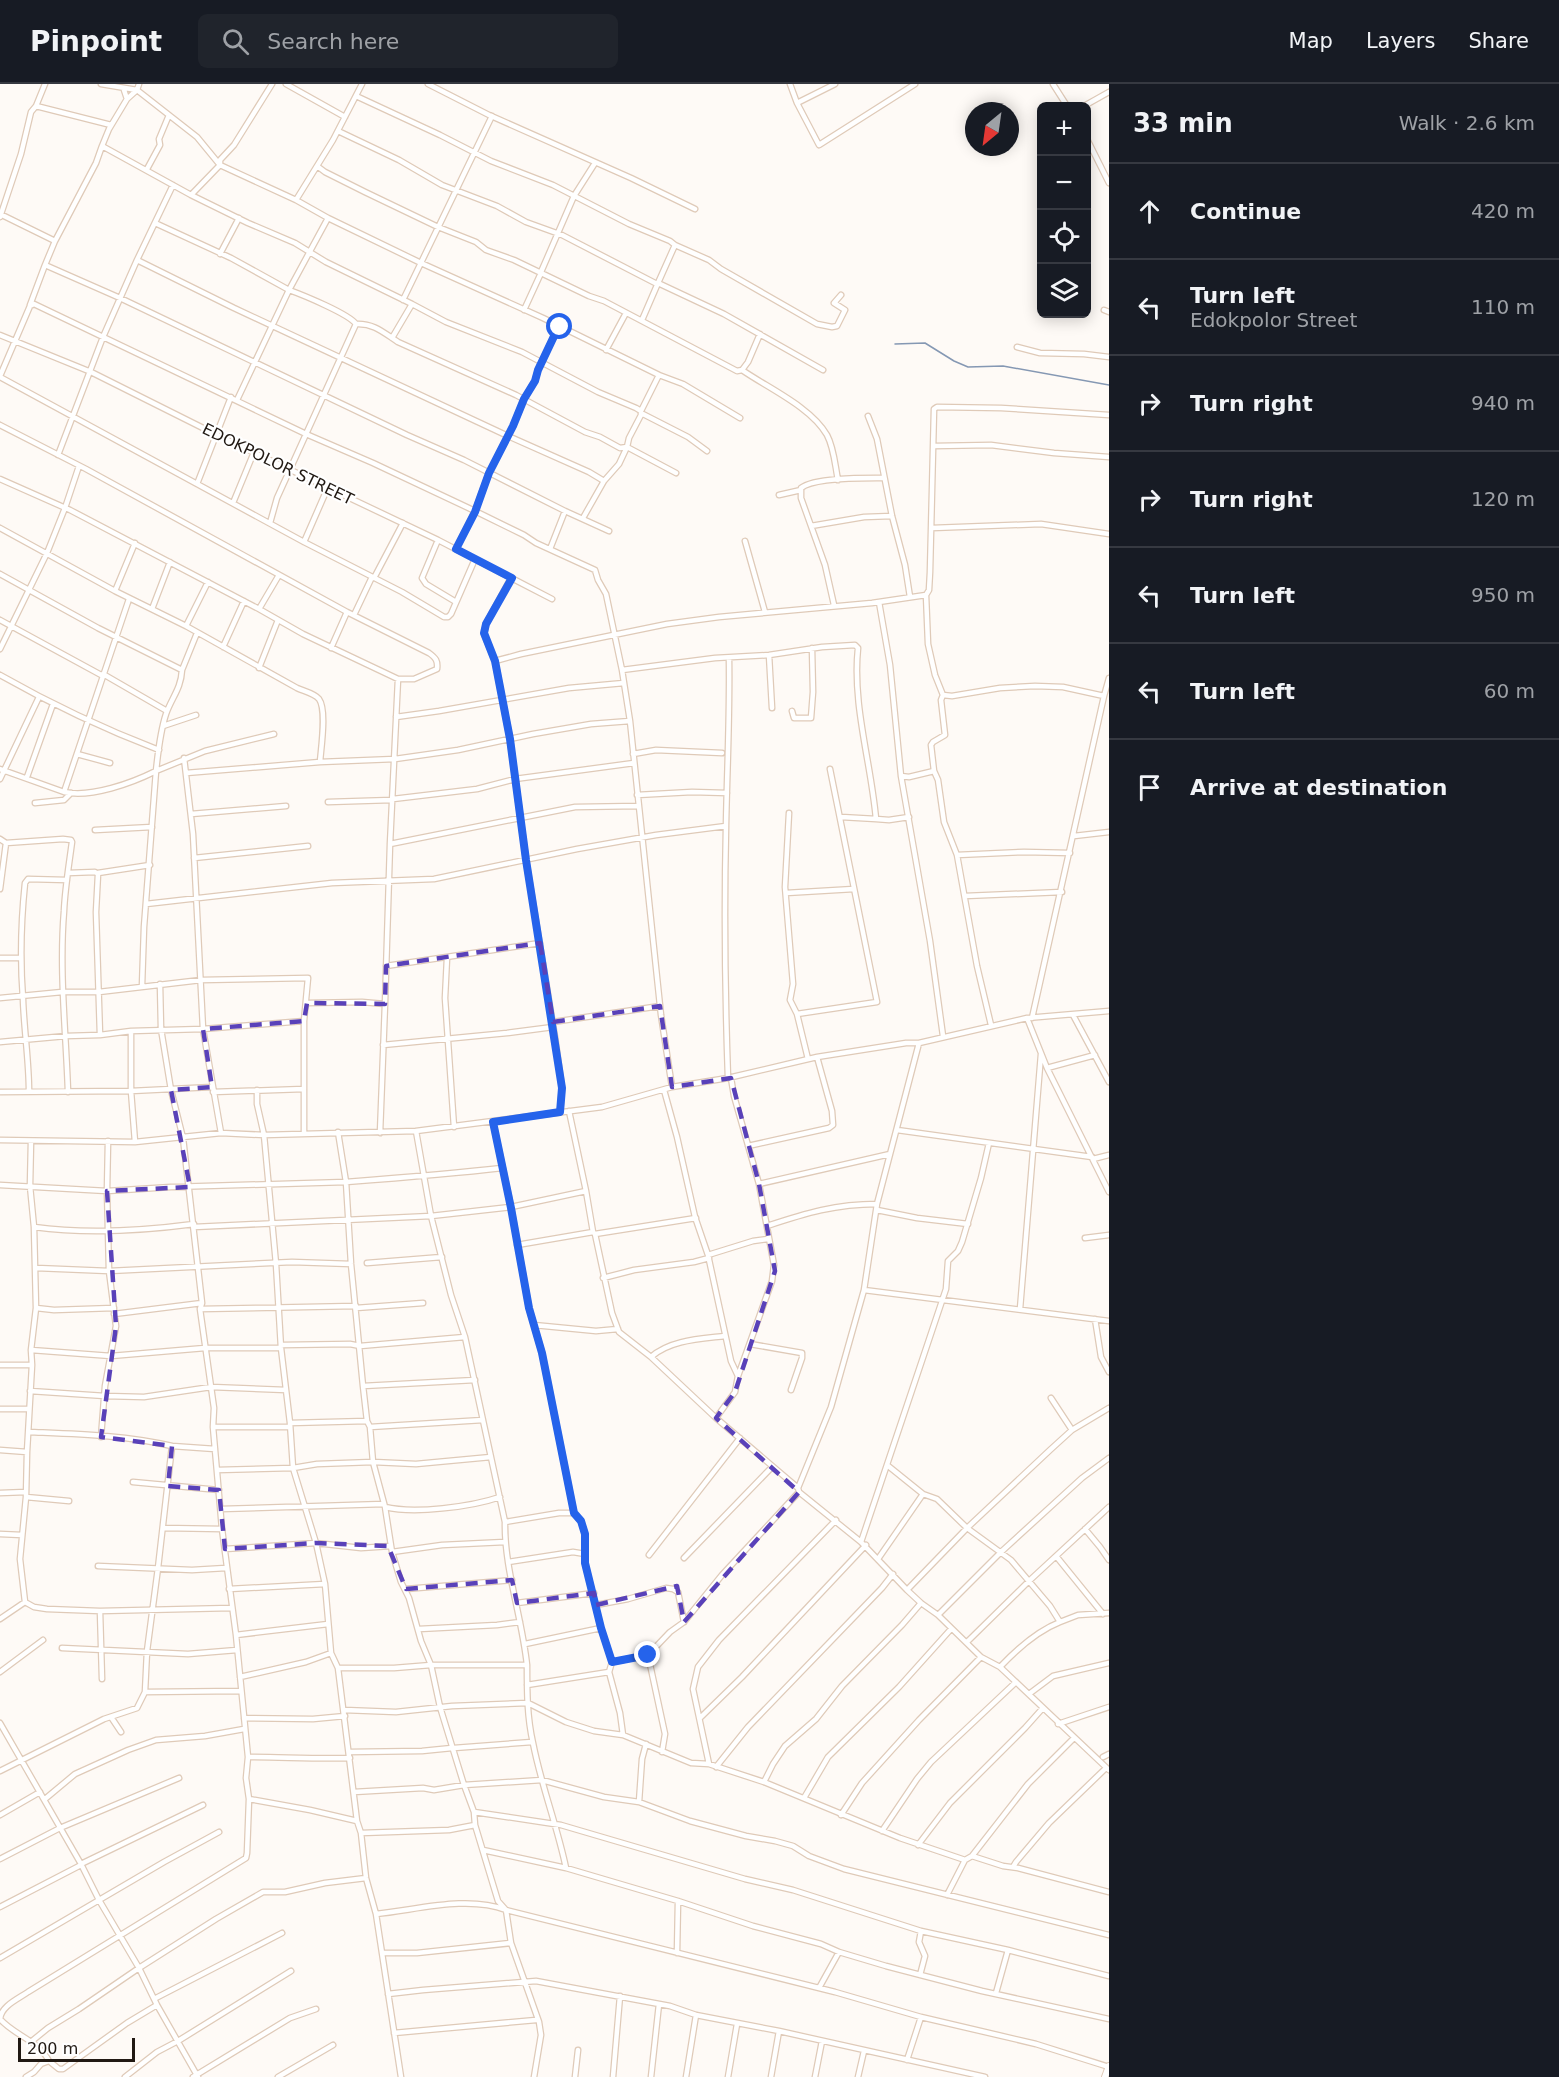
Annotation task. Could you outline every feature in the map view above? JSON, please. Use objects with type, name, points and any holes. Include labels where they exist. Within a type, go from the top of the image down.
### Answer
[{"type":"street","points":[[45,84],[31,112],[21,154],[0,215],[55,241]]},
{"type":"street","points":[[101,84],[124,90],[137,90],[197,137],[220,165],[296,200],[421,263],[659,375],[683,384],[740,418]]},
{"type":"street","points":[[139,84],[111,125],[96,163],[55,241],[0,377],[304,542],[402,592],[444,617],[448,618],[451,614],[475,559]]},
{"type":"street","points":[[191,195],[220,165],[220,160],[234,146],[272,84]]},
{"type":"street","points":[[286,84],[345,117]]},
{"type":"street","points":[[296,200],[338,131],[362,84]]},
{"type":"street","points":[[428,84],[492,116],[695,209]]},
{"type":"street","points":[[790,84],[817,144],[821,145],[915,84]]},
{"type":"street","points":[[797,103],[835,84]]},
{"type":"street","points":[[1053,84],[1064,102]]},
{"type":"street","points":[[124,90],[127,99]]},
{"type":"street","points":[[1091,102],[1109,92]]},
{"type":"street","points":[[356,96],[474,153],[553,185],[629,224],[709,260],[817,324],[837,326],[846,309],[834,303],[841,295]]},
{"type":"street","points":[[36,106],[111,125]]},
{"type":"street","points":[[147,169],[160,145],[159,139],[169,115]]},
{"type":"street","points":[[403,300],[492,116]]},
{"type":"street","points":[[338,131],[399,160],[442,185],[497,206],[517,216],[520,220],[558,234],[724,314],[823,370]]},
{"type":"street","points":[[102,146],[191,195],[295,243],[446,322],[522,352],[688,437],[707,451]]},
{"type":"street","points":[[1091,146],[1109,183]]},
{"type":"street","points":[[524,310],[574,196],[595,163]]},
{"type":"street","points":[[317,166],[331,175],[476,242],[486,250],[604,301],[737,371],[742,370],[802,409],[822,428],[828,436],[833,451],[838,480]]},
{"type":"street","points":[[58,455],[103,336],[173,185]]},
{"type":"street","points":[[220,254],[239,218]]},
{"type":"street","points":[[237,400],[328,218]]},
{"type":"street","points":[[155,223],[357,324],[366,324],[389,334],[392,338],[524,399],[585,432],[620,448],[627,447],[676,473]]},
{"type":"street","points":[[642,320],[675,245]]},
{"type":"street","points":[[137,260],[604,481]]},
{"type":"street","points":[[45,266],[120,298],[609,531]]},
{"type":"street","points":[[30,306],[34,304],[103,336],[595,570],[606,594],[630,721],[660,1006],[672,1087]]},
{"type":"street","points":[[392,338],[412,304]]},
{"type":"street","points":[[606,350],[626,313]]},
{"type":"street","points":[[270,523],[274,507],[290,470],[357,324]]},
{"type":"street","points":[[456,549],[475,512],[489,473],[560,327]]},
{"type":"street","points":[[742,370],[760,334]]},
{"type":"street","name":"EDOKPOLOR STREET","points":[[0,335],[91,372],[438,540],[552,600]]},
{"type":"street","points":[[1017,347],[1040,353],[1109,357]]},
{"type":"street","points":[[583,518],[604,481],[619,464],[659,375]]},
{"type":"street","points":[[197,484],[231,397]]},
{"type":"street","points":[[991,1025],[977,966],[957,855],[946,830],[931,745],[945,735],[941,700],[943,695],[935,675],[928,645],[926,595],[929,590],[932,528],[933,411],[937,407],[1001,408],[1109,415]]},
{"type":"street","points":[[868,416],[877,440],[891,516],[905,565],[910,597]]},
{"type":"street","points":[[0,425],[346,612],[429,653],[438,662],[436,669],[414,679],[398,680],[331,648],[135,543],[0,479]]},
{"type":"street","points":[[934,446],[991,445],[1109,458]]},
{"type":"street","points":[[233,503],[254,452]]},
{"type":"street","points":[[0,649],[47,553],[79,466]]},
{"type":"street","points":[[779,495],[801,490],[810,483],[884,478]]},
{"type":"street","points":[[304,542],[328,488]]},
{"type":"street","points":[[801,490],[801,498],[825,565],[834,605]]},
{"type":"street","points":[[550,549],[565,511]]},
{"type":"street","points":[[811,526],[864,517],[891,516]]},
{"type":"street","points":[[354,615],[403,524]]},
{"type":"street","points":[[932,528],[1041,524],[1109,534]]},
{"type":"street","points":[[0,528],[319,699],[322,708],[320,762]]},
{"type":"street","points":[[438,540],[422,578],[426,584],[456,602]]},
{"type":"street","points":[[745,541],[765,612]]},
{"type":"street","points":[[114,591],[135,543]]},
{"type":"street","points":[[152,609],[170,562]]},
{"type":"street","points":[[0,574],[28,591],[182,670]]},
{"type":"street","points":[[259,609],[279,574]]},
{"type":"street","points":[[512,578],[486,624],[484,633],[495,661],[510,739],[526,860],[562,1088],[560,1112]]},
{"type":"street","points":[[186,626],[208,582]]},
{"type":"street","points":[[495,661],[667,624],[926,595]]},
{"type":"street","points":[[64,792],[129,598]]},
{"type":"street","points":[[223,648],[244,601]]},
{"type":"street","points":[[879,602],[890,665],[901,776],[930,941],[943,1036]]},
{"type":"street","points":[[331,648],[346,612]]},
{"type":"street","points":[[0,620],[167,711]]},
{"type":"street","points":[[259,668],[278,620]]},
{"type":"street","points":[[142,986],[146,904],[159,750],[167,711],[177,695],[182,670],[197,633]]},
{"type":"street","points":[[622,670],[769,655],[812,648],[852,645],[858,648],[856,664],[858,701],[876,819]]},
{"type":"street","points":[[792,711],[794,718],[811,718],[812,648]]},
{"type":"street","points":[[769,655],[772,708]]},
{"type":"street","points":[[716,1418],[735,1392],[738,1376],[775,1272],[759,1184],[729,1078],[725,932],[729,658]]},
{"type":"street","points":[[0,675],[53,704],[159,750]]},
{"type":"street","points":[[1109,678],[1062,892],[1030,1018],[1047,1068],[1109,1192]]},
{"type":"street","points":[[380,1133],[398,680]]},
{"type":"street","points":[[396,717],[569,688],[624,683]]},
{"type":"street","points":[[943,695],[952,696],[1000,688],[1035,686],[1063,687],[1104,696]]},
{"type":"street","points":[[0,779],[1,769],[39,697]]},
{"type":"street","points":[[27,777],[53,704]]},
{"type":"street","points":[[163,726],[196,715]]},
{"type":"street","points":[[186,773],[320,762],[395,759],[458,750],[591,724],[630,721]]},
{"type":"street","points":[[1,769],[64,792],[83,793],[121,785],[184,758],[274,734]]},
{"type":"street","points":[[633,754],[656,750],[722,753]]},
{"type":"street","points":[[77,754],[110,763]]},
{"type":"street","points":[[184,758],[191,813],[203,1029],[221,1133]]},
{"type":"street","points":[[328,802],[393,800],[477,789],[515,779],[634,763]]},
{"type":"street","points":[[797,1014],[876,1002],[830,769]]},
{"type":"street","points":[[901,776],[909,777],[934,771]]},
{"type":"street","points":[[35,803],[64,800],[71,793]]},
{"type":"street","points":[[637,795],[727,793]]},
{"type":"street","points":[[191,813],[286,806]]},
{"type":"street","points":[[390,844],[575,807],[639,806]]},
{"type":"street","points":[[789,813],[786,893],[793,984],[790,1000],[797,1014],[808,1059]]},
{"type":"street","points":[[841,817],[889,820],[909,816]]},
{"type":"street","points":[[146,904],[332,883],[434,879],[643,838],[726,826]]},
{"type":"street","points":[[95,830],[152,827]]},
{"type":"street","points":[[1074,836],[1109,832]]},
{"type":"street","points":[[0,839],[6,843],[71,840],[64,911],[62,992],[68,1092]]},
{"type":"street","points":[[0,889],[6,843]]},
{"type":"street","points":[[194,858],[308,846]]},
{"type":"street","points":[[957,855],[1024,852],[1070,853]]},
{"type":"street","points":[[68,873],[98,873],[150,865]]},
{"type":"street","points":[[98,873],[96,912],[100,1035]]},
{"type":"street","points":[[29,1092],[29,1059],[25,1041],[21,958],[25,883],[28,879],[67,880]]},
{"type":"street","points":[[786,893],[854,888]]},
{"type":"street","points":[[965,896],[1062,892]]},
{"type":"street","points":[[386,966],[540,943]]},
{"type":"street","points":[[0,958],[21,958]]},
{"type":"street","points":[[447,958],[445,998],[454,1127]]},
{"type":"street","points":[[0,998],[62,992],[99,992],[201,980],[308,978],[304,1021],[304,1134]]},
{"type":"street","points":[[157,2005],[127,2023],[63,2069],[59,2069],[49,2061],[32,2041],[13,2032],[0,2019],[0,2013],[8,2005],[246,1858],[249,1799],[246,1778],[248,1757],[236,1635],[222,1529],[213,1427],[212,1387],[200,1309],[202,1303],[190,1187],[183,1138],[171,1090],[161,1029],[160,984]]},
{"type":"street","points":[[307,1003],[385,1004]]},
{"type":"street","points":[[383,1045],[447,1040],[660,1006]]},
{"type":"street","points":[[0,1140],[135,1142],[221,1133],[264,1135],[380,1133],[454,1127],[614,1104],[672,1087],[729,1078],[817,1057],[919,1042],[1030,1018],[1109,1011]]},
{"type":"street","points":[[1073,1015],[1109,1082]]},
{"type":"street","points":[[0,1042],[131,1031],[203,1029],[304,1021]]},
{"type":"street","points":[[131,1031],[131,1092],[135,1142]]},
{"type":"street","points":[[612,1662],[648,1655],[670,1632],[684,1622],[722,1575],[799,1490],[831,1407],[864,1290],[877,1207],[919,1042]]},
{"type":"street","points":[[1020,1309],[1041,1054]]},
{"type":"street","points":[[1047,1068],[1095,1055]]},
{"type":"street","points":[[748,1146],[829,1128],[832,1125],[832,1111],[817,1057]]},
{"type":"street","points":[[0,1092],[304,1089]]},
{"type":"street","points":[[257,1090],[257,1104],[264,1135],[293,1468],[316,1543],[325,1584],[331,1653],[338,1668],[357,1821],[361,1833],[366,1878],[376,1914],[400,2077]]},
{"type":"street","points":[[664,1090],[708,1257],[731,1361],[738,1376]]},
{"type":"street","points":[[569,1112],[603,1278],[619,1332],[651,1357],[716,1418],[864,1544],[907,1590],[938,1615],[981,1657],[1000,1667],[1108,1769],[1049,1823],[1013,1867]]},
{"type":"street","points":[[493,1122],[574,1513],[581,1521],[585,1534],[585,1563],[612,1662],[609,1672],[620,1713],[623,1735]]},
{"type":"street","points":[[897,1130],[1093,1158],[1109,1155]]},
{"type":"street","points":[[416,1131],[431,1216],[451,1295],[465,1336],[500,1497],[505,1522],[508,1562],[525,1644],[532,1742],[548,1804],[556,1824],[566,1868]]},
{"type":"street","points":[[338,1132],[346,1182],[351,1264],[373,1462],[385,1506],[392,1549],[430,1665],[440,1707],[474,1812],[475,1825],[498,1900],[506,1910],[511,1943],[538,2022],[541,2035],[534,2077]]},
{"type":"street","points":[[25,1602],[20,1558],[26,1494],[31,1350],[36,1308],[34,1227],[30,1186],[31,1141]]},
{"type":"street","points":[[101,1437],[105,1386],[116,1326],[109,1271],[108,1141]]},
{"type":"street","points":[[700,1718],[742,1677],[864,1544],[887,1465],[947,1283],[948,1261],[958,1251],[968,1224],[989,1143]]},
{"type":"street","points":[[759,1184],[890,1154]]},
{"type":"street","points":[[0,1185],[107,1191],[346,1182],[502,1168]]},
{"type":"street","points":[[34,1227],[63,1231],[147,1230],[194,1225],[271,1224],[431,1216],[511,1208],[586,1191]]},
{"type":"street","points":[[766,1226],[831,1207],[850,1204],[877,1207],[917,1218],[968,1224]]},
{"type":"street","points":[[517,1245],[696,1218]]},
{"type":"street","points":[[1085,1238],[1109,1235]]},
{"type":"street","points":[[603,1278],[634,1270],[694,1262],[753,1241],[768,1239]]},
{"type":"street","points":[[367,1263],[442,1257]]},
{"type":"street","points":[[36,1268],[109,1271],[292,1262],[351,1264]]},
{"type":"street","points":[[864,1290],[1109,1321]]},
{"type":"street","points":[[114,1314],[202,1303]]},
{"type":"street","points":[[200,1309],[356,1307],[423,1303]]},
{"type":"street","points":[[36,1308],[60,1310],[114,1308]]},
{"type":"street","points":[[1095,1319],[1101,1358],[1109,1372]]},
{"type":"street","points":[[534,1325],[589,1330],[618,1329]]},
{"type":"street","points":[[31,1350],[111,1356],[205,1348],[350,1344],[360,1346],[465,1336]]},
{"type":"street","points":[[651,1357],[659,1350],[687,1341],[725,1336]]},
{"type":"street","points":[[750,1344],[802,1353],[791,1390]]},
{"type":"street","points":[[0,1365],[32,1365]]},
{"type":"street","points":[[363,1386],[475,1380]]},
{"type":"street","points":[[30,1391],[144,1397],[212,1387],[286,1390]]},
{"type":"street","points":[[1051,1398],[1072,1430]]},
{"type":"street","points":[[907,1590],[967,1528],[1072,1430],[1109,1408]]},
{"type":"street","points":[[0,1409],[29,1409]]},
{"type":"street","points":[[370,1427],[483,1420]]},
{"type":"street","points":[[213,1427],[367,1421]]},
{"type":"street","points":[[28,1432],[147,1440],[172,1446],[215,1449]]},
{"type":"street","points":[[649,1556],[740,1438]]},
{"type":"street","points":[[0,1771],[111,1717],[137,1708],[145,1692],[147,1651],[172,1446]]},
{"type":"street","points":[[0,1450],[27,1452]]},
{"type":"street","points":[[217,1470],[293,1468],[317,1464],[373,1462],[416,1464],[491,1457]]},
{"type":"street","points":[[938,1615],[1001,1552],[1082,1478],[1109,1458]]},
{"type":"street","points":[[887,1465],[923,1494],[937,1499],[967,1528],[1011,1560],[1050,1606],[1060,1622]]},
{"type":"street","points":[[684,1558],[772,1467]]},
{"type":"street","points":[[134,1482],[219,1490]]},
{"type":"street","points":[[0,1493],[26,1494],[69,1501]]},
{"type":"street","points":[[878,1559],[923,1494]]},
{"type":"street","points":[[221,1509],[385,1506],[397,1510],[479,1504],[500,1497]]},
{"type":"street","points":[[967,1642],[1109,1507]]},
{"type":"street","points":[[505,1522],[559,1513],[574,1513]]},
{"type":"street","points":[[709,1764],[693,1689],[700,1664],[735,1623],[836,1520]]},
{"type":"street","points":[[163,1528],[222,1529]]},
{"type":"street","points":[[1084,1529],[1109,1560]]},
{"type":"street","points":[[0,1534],[22,1535]]},
{"type":"street","points":[[225,1549],[316,1543],[392,1549],[505,1542]]},
{"type":"street","points":[[508,1562],[573,1552],[585,1554]]},
{"type":"street","points":[[1056,1556],[1103,1614]]},
{"type":"street","points":[[98,1566],[192,1570],[226,1568]]},
{"type":"street","points":[[716,1767],[748,1726],[882,1588],[892,1574]]},
{"type":"street","points":[[406,1589],[512,1580]]},
{"type":"street","points":[[229,1589],[325,1584]]},
{"type":"street","points":[[596,1605],[666,1588],[674,1589],[678,1592],[684,1622]]},
{"type":"street","points":[[517,1603],[594,1593]]},
{"type":"street","points":[[25,1602],[34,1607],[47,1609],[100,1611],[232,1608]]},
{"type":"street","points":[[0,1619],[25,1602]]},
{"type":"street","points":[[764,1782],[785,1746],[816,1719],[842,1686],[902,1625],[921,1602]]},
{"type":"street","points":[[100,1611],[102,1679]]},
{"type":"street","points":[[1000,1667],[1042,1630],[1078,1615],[1109,1613]]},
{"type":"street","points":[[419,1629],[520,1622]]},
{"type":"street","points":[[236,1635],[327,1624]]},
{"type":"street","points":[[525,1644],[601,1628]]},
{"type":"street","points":[[804,1798],[828,1757],[899,1687],[951,1629]]},
{"type":"street","points":[[0,1672],[43,1640]]},
{"type":"street","points":[[62,1648],[188,1654],[237,1650]]},
{"type":"street","points":[[240,1677],[306,1662],[331,1653]]},
{"type":"street","points":[[648,1655],[665,1734],[662,1752]]},
{"type":"street","points":[[841,1815],[862,1783],[919,1720],[981,1657]]},
{"type":"street","points":[[1029,1694],[1053,1676],[1109,1663]]},
{"type":"street","points":[[338,1668],[527,1665]]},
{"type":"street","points":[[527,1685],[609,1672]]},
{"type":"street","points":[[882,1831],[931,1762],[1016,1682]]},
{"type":"street","points":[[145,1692],[240,1690]]},
{"type":"street","points":[[244,1718],[313,1719],[344,1713],[396,1712],[440,1707],[528,1703],[566,1722],[594,1731],[623,1735],[691,1763],[709,1764],[764,1782],[918,1845],[965,1860]]},
{"type":"street","points":[[1058,1724],[1109,1707]]},
{"type":"street","points":[[918,1845],[950,1803],[1042,1709]]},
{"type":"street","points":[[111,1717],[122,1731]]},
{"type":"street","points":[[0,1723],[45,1799],[99,1900],[140,1968],[157,2005],[196,2076],[290,2018],[316,2009]]},
{"type":"street","points":[[45,1799],[75,1774],[156,1740],[205,1736],[244,1729]]},
{"type":"street","points":[[947,1895],[965,1860],[972,1856],[1028,1784],[1074,1738]]},
{"type":"street","points":[[248,1757],[298,1757],[318,1760],[350,1755],[532,1742]]},
{"type":"street","points":[[639,1802],[642,1759],[646,1744]]},
{"type":"street","points":[[1103,1757],[1109,1754]]},
{"type":"street","points":[[0,1859],[60,1828],[179,1778]]},
{"type":"street","points":[[354,1792],[423,1788],[434,1790],[464,1785],[542,1780],[604,1797],[639,1802],[690,1821],[793,1846],[809,1856],[844,1869],[1109,1935]]},
{"type":"street","points":[[0,1815],[40,1792]]},
{"type":"street","points":[[249,1799],[357,1821]]},
{"type":"street","points":[[0,1907],[81,1864],[204,1805]]},
{"type":"street","points":[[474,1812],[556,1824],[745,1879],[793,1890],[921,1931],[1109,1976]]},
{"type":"street","points":[[361,1833],[449,1830],[475,1825]]},
{"type":"street","points":[[0,1958],[219,1832]]},
{"type":"street","points":[[483,1850],[566,1868],[920,1975],[1109,2019]]},
{"type":"street","points":[[972,1856],[1109,1892]]},
{"type":"street","points":[[32,2041],[48,2028],[140,1968],[263,1892],[285,1892],[325,1883],[366,1878]]},
{"type":"street","points":[[676,1953],[678,1901]]},
{"type":"street","points":[[376,1914],[478,1903],[492,1905],[819,1988],[921,2017],[1036,2044],[1109,2067],[1105,2077]]},
{"type":"street","points":[[920,1975],[925,1956],[919,1942],[921,1931]]},
{"type":"street","points":[[154,1999],[282,1933]]},
{"type":"street","points":[[382,1953],[438,1952],[511,1943]]},
{"type":"street","points":[[996,1994],[1008,1950]]},
{"type":"street","points":[[819,1988],[839,1952]]},
{"type":"street","points":[[125,2077],[157,2052],[291,1971]]},
{"type":"street","points":[[388,1995],[525,1981],[659,2004],[696,2015],[985,2077]]},
{"type":"street","points":[[613,2077],[620,1996]]},
{"type":"street","points":[[651,2077],[659,2004]]},
{"type":"street","points":[[686,2077],[696,2015]]},
{"type":"street","points":[[907,2060],[921,2017]]},
{"type":"street","points":[[394,2033],[536,2020]]},
{"type":"street","points":[[728,2077],[737,2024]]},
{"type":"street","points":[[771,2077],[779,2031]]},
{"type":"street","points":[[815,2077],[822,2041]]},
{"type":"street","points":[[278,2077],[333,2045]]},
{"type":"street","points":[[575,2077],[578,2050]]},
{"type":"street","points":[[858,2077],[864,2051]]},
{"type":"street","points":[[26,2077],[41,2064],[49,2061]]},
{"type":"highlighted area","points":[[540,943],[553,1022],[660,1006],[672,1087],[731,1078],[759,1184],[775,1271],[735,1392],[716,1418],[799,1492],[684,1622],[677,1586],[596,1605],[594,1593],[517,1603],[512,1580],[406,1589],[388,1546],[316,1543],[225,1549],[219,1490],[168,1486],[172,1446],[101,1437],[116,1326],[107,1191],[190,1187],[171,1090],[212,1087],[203,1029],[304,1021],[307,1003],[385,1004],[386,966]]},
{"type":"waterway","points":[[895,344],[925,343],[968,367],[1003,366],[1109,385]]},
{"type":"route","points":[[560,327],[489,473],[475,512],[456,549],[512,578],[486,624],[484,633],[495,661],[510,739],[526,860],[562,1088],[560,1112],[493,1122],[529,1308],[542,1353],[574,1513],[581,1521],[585,1534],[585,1563],[601,1628],[612,1662],[648,1655]]}]
